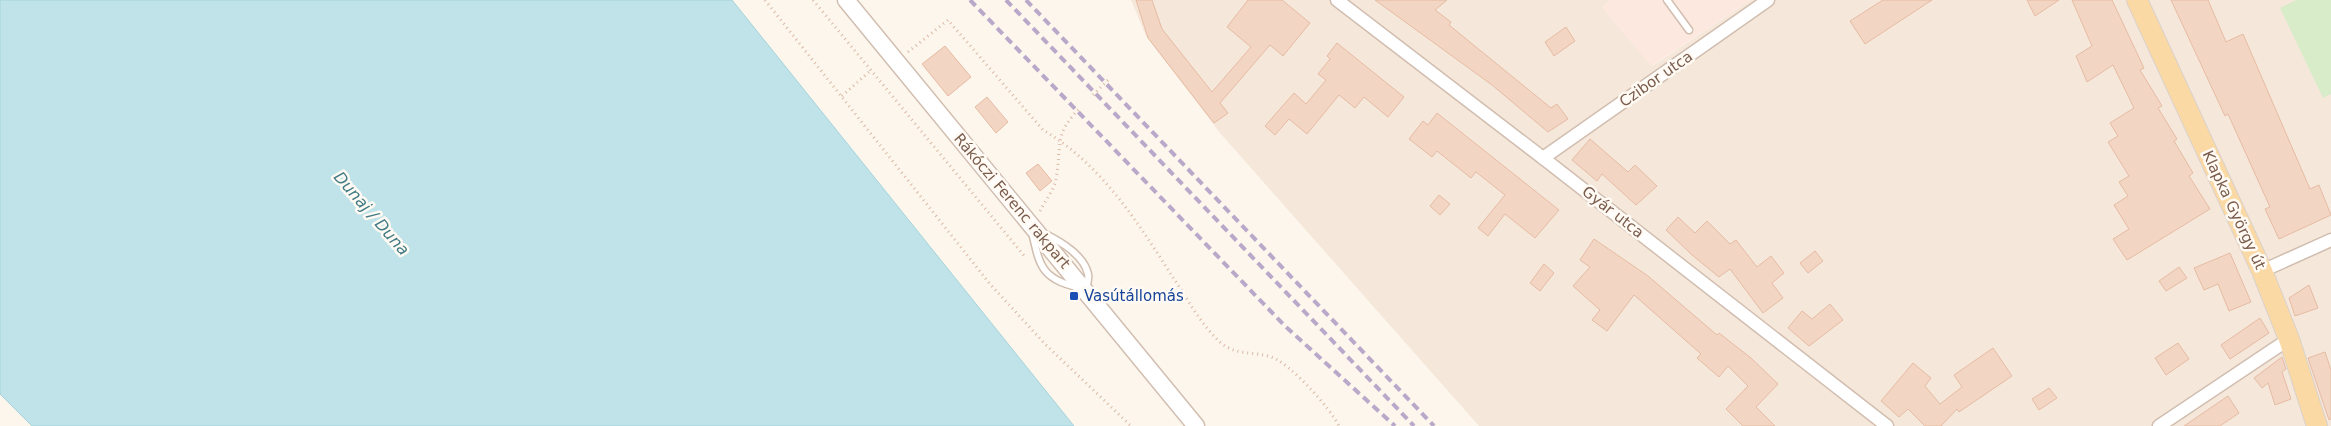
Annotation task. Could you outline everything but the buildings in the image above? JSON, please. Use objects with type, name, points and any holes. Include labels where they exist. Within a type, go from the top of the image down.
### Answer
[{"type":"main road","name":"Klapka György út","points":[[2137,0],[2262,271],[2289,339],[2318,426]]},
{"type":"street","name":"Rákóczi Ferenc rakpart","points":[[846,0],[1032,227],[1086,289],[1196,426]]},
{"type":"street","name":"Gyár utca","points":[[1336,0],[1544,158],[1887,426]]},
{"type":"street","name":"Czibor utca","points":[[1544,158],[1768,0]]},
{"type":"street","points":[[2262,271],[2331,240]]},
{"type":"street","points":[[2160,426],[2289,339]]},
{"type":"lane","points":[[1667,0],[1690,30]]},
{"type":"lane","points":[[1032,227],[1039,262],[1049,276],[1066,285],[1086,289]]},
{"type":"path","points":[[765,0],[990,284],[1045,344],[1131,426]]},
{"type":"path","points":[[813,0],[1031,263],[1049,276]]},
{"type":"path","points":[[895,61],[948,20],[1043,130],[1061,140],[1125,203],[1195,311],[1220,342],[1242,354],[1265,355],[1278,359],[1330,410],[1339,426]]},
{"type":"path","points":[[842,96],[870,71]]},
{"type":"path","points":[[1093,95],[1108,80]]},
{"type":"path","points":[[1032,227],[1056,180],[1058,150],[1066,122],[1081,107]]},
{"type":"shaded area","points":[[1131,0],[1611,0],[1602,7],[1652,66],[1751,0],[2331,0],[2331,426],[1479,426],[1220,133],[1146,36]]},
{"type":"shaded area","points":[[1611,0],[1751,0],[1651,66],[1602,7]]},
{"type":"green space","points":[[2296,0],[2331,0],[2331,94],[2323,98],[2280,8]]},
{"type":"water","name":"Dunaj / Duna","points":[[0,0],[732,0],[1074,426],[32,426],[0,394]]},
{"type":"railway","points":[[970,0],[1285,326],[1395,426]]},
{"type":"railway","points":[[1006,0],[1414,426]]},
{"type":"railway","points":[[1026,0],[1434,426]]},
{"type":"place","name":"Vasútállomás","points":[[1074,296]]}]
